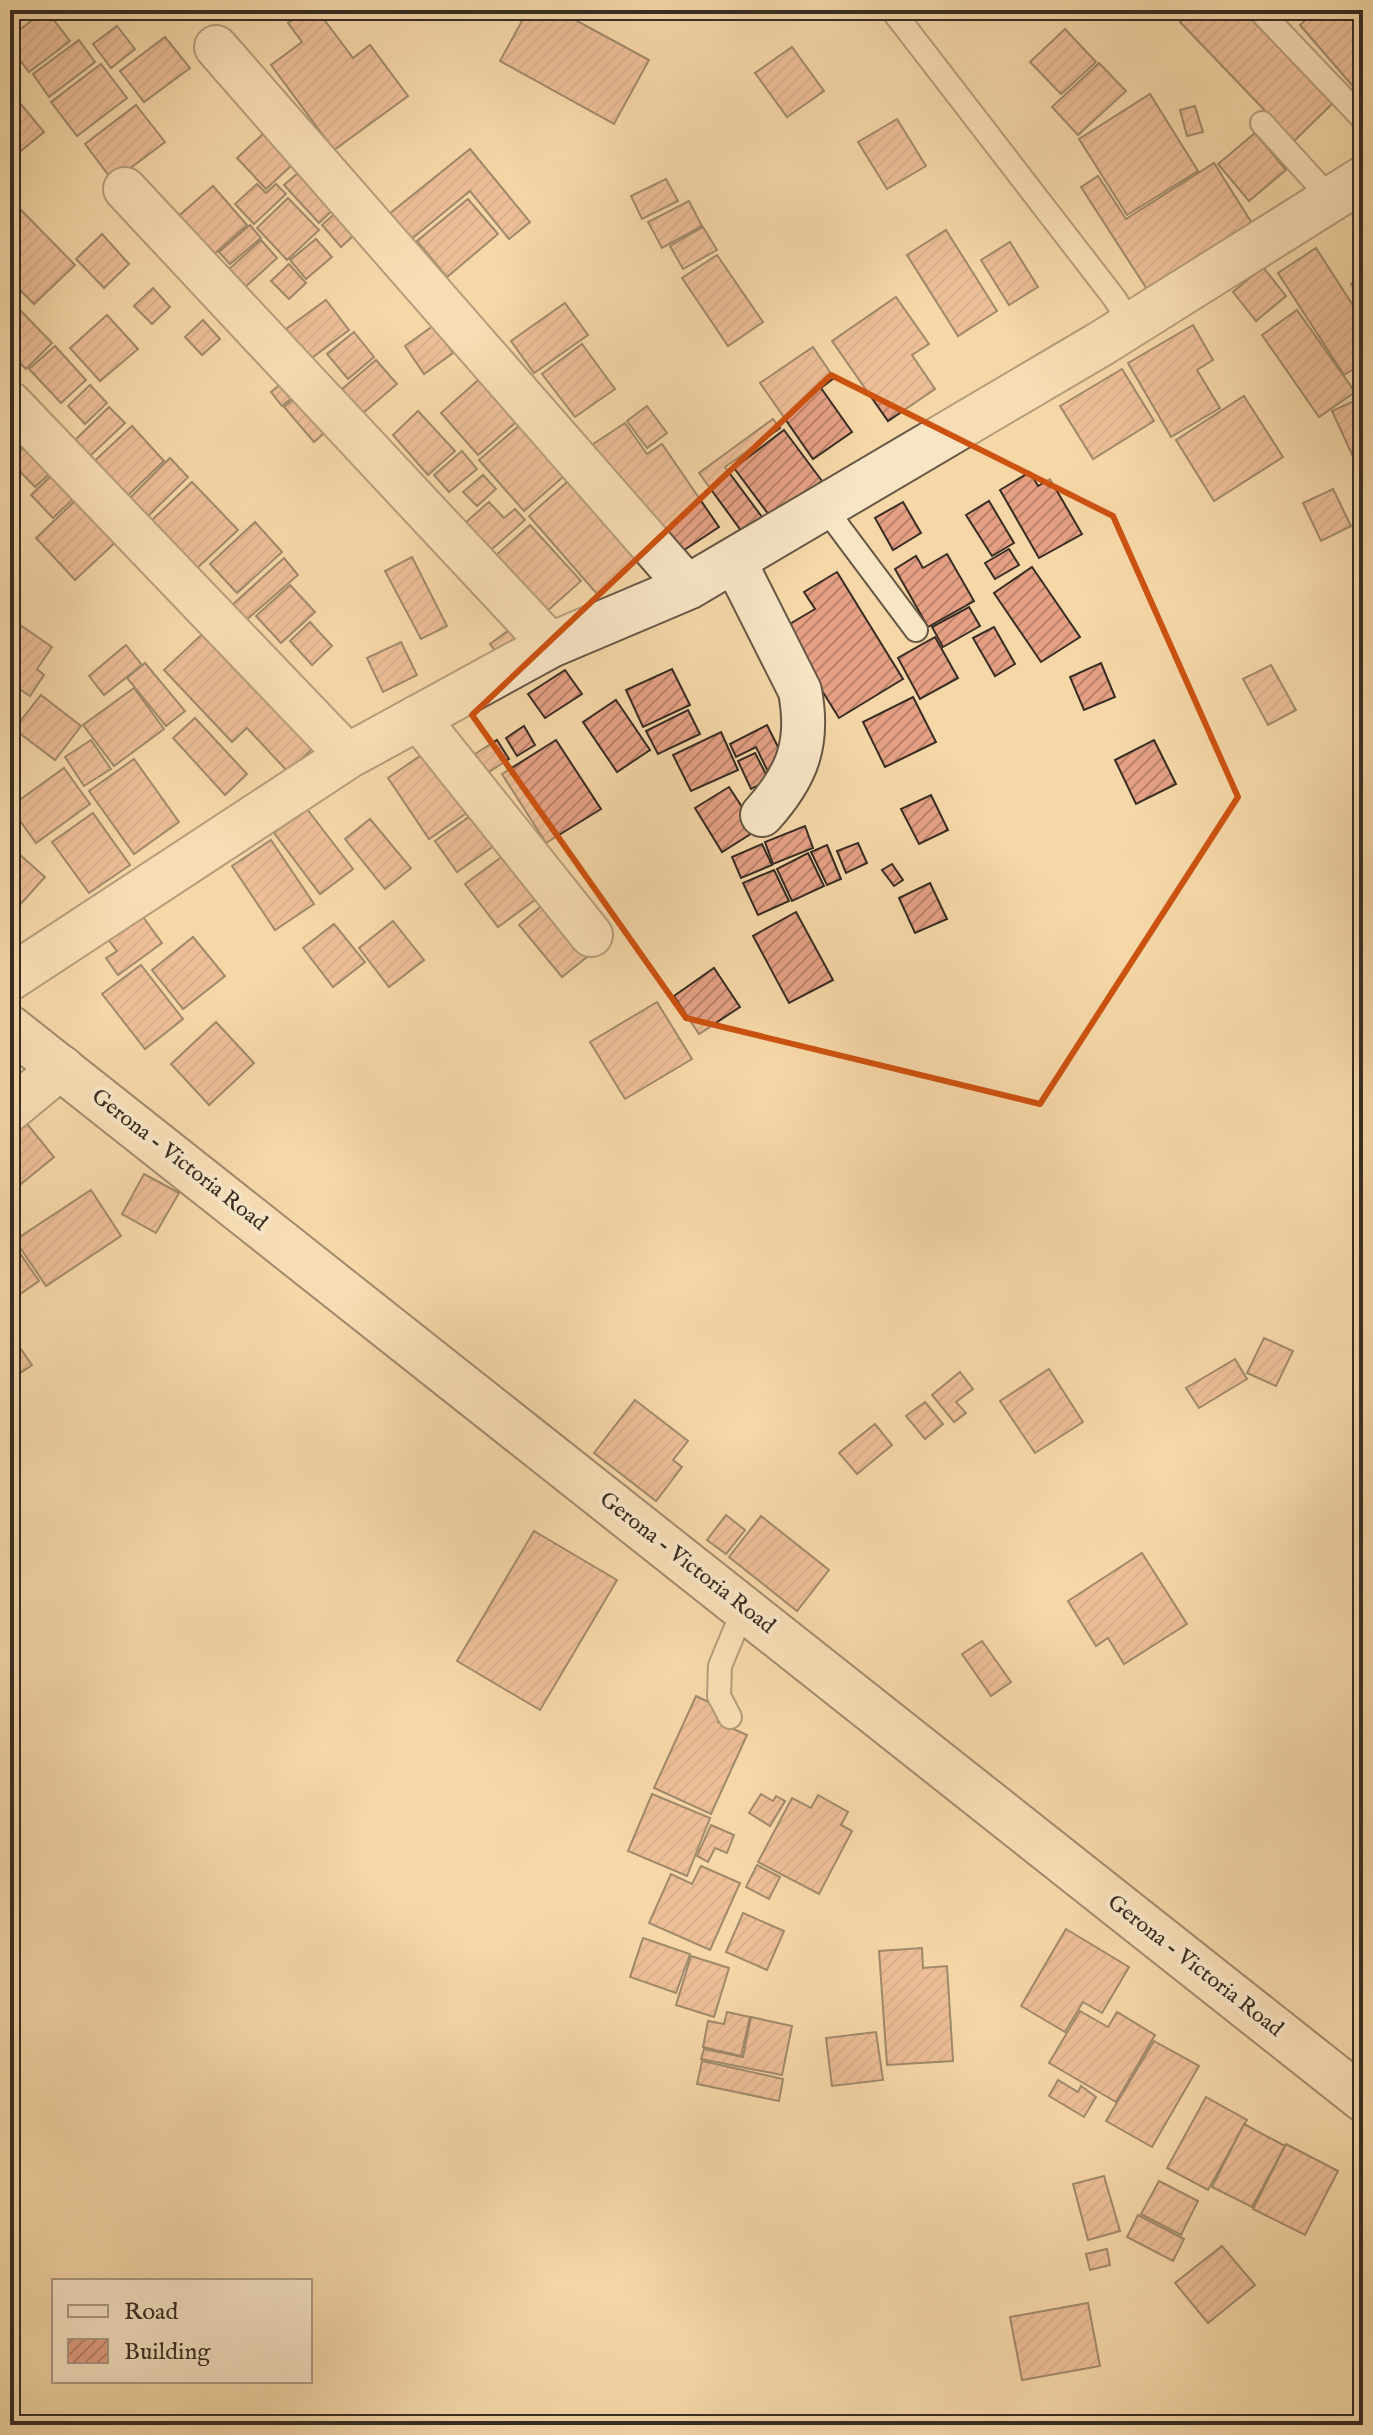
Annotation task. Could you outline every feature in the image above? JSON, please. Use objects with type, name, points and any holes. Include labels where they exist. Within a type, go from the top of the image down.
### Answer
[{"type":"main road","points":[[10,978],[348,756],[551,645],[688,587],[1131,326],[1347,189]]},
{"type":"main road","name":"Gerona - Victoria Road","points":[[10,1028],[1363,2099]]},
{"type":"street","points":[[216,47],[688,587]]},
{"type":"street","points":[[125,189],[551,645]]},
{"type":"street","points":[[10,403],[348,756]]},
{"type":"street","points":[[734,560],[800,691],[804,711],[803,741],[792,777],[762,815]]},
{"type":"street","points":[[417,717],[591,935]]},
{"type":"street","points":[[10,1110],[62,1067]]},
{"type":"lane","points":[[892,10],[1115,299],[1131,326]]},
{"type":"lane","points":[[1259,10],[1363,119]]},
{"type":"lane","points":[[1262,123],[1347,189]]},
{"type":"lane","points":[[824,507],[916,630]]},
{"type":"lane","points":[[730,1717],[719,1696],[720,1666],[744,1608]]},
{"type":"highlighted area","points":[[831,375],[1113,516],[1238,797],[1040,1104],[686,1018],[472,715]]},
{"type":"building","points":[[46,10],[70,41],[29,72],[10,47],[10,37]]},
{"type":"building","points":[[306,10],[317,10],[353,58],[370,45],[408,96],[334,150],[271,65],[302,42],[288,23]]},
{"type":"building","points":[[528,10],[557,10],[649,60],[614,124],[500,61]]},
{"type":"building","points":[[1172,10],[1190,10],[1180,19]]},
{"type":"building","points":[[1193,10],[1248,10],[1335,101],[1294,141],[1180,22]]},
{"type":"building","points":[[1317,10],[1363,10],[1363,98],[1300,25]]},
{"type":"building","points":[[117,26],[135,49],[111,68],[93,44]]},
{"type":"building","points":[[1065,29],[1096,62],[1061,94],[1030,62]]},
{"type":"building","points":[[165,37],[190,68],[144,102],[120,71]]},
{"type":"building","points":[[79,40],[95,62],[49,97],[33,74]]},
{"type":"building","points":[[792,47],[824,91],[787,117],[755,73]]},
{"type":"building","points":[[1099,63],[1126,91],[1078,135],[1052,107]]},
{"type":"building","points":[[101,64],[127,98],[77,136],[51,102]]},
{"type":"building","points":[[10,91],[44,132],[11,159],[10,158]]},
{"type":"building","points":[[1150,94],[1198,171],[1127,215],[1079,139]]},
{"type":"building","points":[[136,105],[165,142],[113,181],[85,144]]},
{"type":"building","points":[[1195,106],[1203,132],[1187,136],[1180,110]]},
{"type":"building","points":[[897,119],[926,166],[887,189],[858,142]]},
{"type":"building","points":[[1255,133],[1286,170],[1249,201],[1218,164]]},
{"type":"building","points":[[263,134],[292,165],[266,189],[237,158]]},
{"type":"building","points":[[470,149],[530,222],[509,239],[470,191],[409,241],[388,215]]},
{"type":"building","points":[[1214,163],[1255,228],[1150,294],[1081,187],[1098,176],[1126,219]]},
{"type":"building","points":[[306,166],[339,204],[319,223],[284,185]]},
{"type":"building","points":[[666,179],[678,201],[642,219],[631,196]]},
{"type":"building","points":[[257,184],[266,193],[276,184],[286,194],[254,224],[235,204]]},
{"type":"building","points":[[213,186],[247,225],[211,257],[176,218]]},
{"type":"building","points":[[288,198],[319,230],[287,260],[257,228]]},
{"type":"building","points":[[468,199],[498,234],[447,277],[417,241]]},
{"type":"building","points":[[689,201],[702,226],[662,248],[648,222]]},
{"type":"building","points":[[19,208],[75,265],[34,304],[10,280],[10,216]]},
{"type":"building","points":[[341,208],[361,229],[341,247],[322,225]]},
{"type":"building","points":[[250,225],[261,238],[230,264],[219,252]]},
{"type":"building","points":[[703,227],[717,250],[683,269],[670,246]]},
{"type":"building","points":[[946,230],[997,311],[958,336],[907,255]]},
{"type":"building","points":[[102,234],[129,264],[104,288],[76,259]]},
{"type":"building","points":[[316,239],[332,257],[306,279],[290,260]]},
{"type":"building","points":[[261,240],[277,258],[242,290],[226,272]]},
{"type":"building","points":[[1010,242],[1038,287],[1009,305],[981,260]]},
{"type":"building","points":[[1316,248],[1363,321],[1363,363],[1344,375],[1278,273]]},
{"type":"building","points":[[717,255],[763,322],[728,346],[682,278]]},
{"type":"building","points":[[289,264],[306,283],[289,299],[271,281]]},
{"type":"building","points":[[1263,267],[1286,296],[1256,321],[1233,292]]},
{"type":"building","points":[[1363,276],[1363,301],[1351,284]]},
{"type":"building","points":[[153,288],[170,307],[152,324],[134,306]]},
{"type":"building","points":[[896,297],[929,344],[912,355],[935,389],[888,421],[832,341]]},
{"type":"building","points":[[326,300],[349,330],[305,363],[282,332]]},
{"type":"building","points":[[565,303],[588,335],[534,373],[511,341]]},
{"type":"building","points":[[1297,310],[1355,392],[1319,417],[1262,335]]},
{"type":"building","points":[[21,311],[52,343],[26,369],[10,353],[10,322]]},
{"type":"building","points":[[107,315],[138,349],[100,381],[70,348]]},
{"type":"building","points":[[203,320],[220,339],[202,355],[185,337]]},
{"type":"building","points":[[1193,325],[1213,360],[1197,370],[1220,408],[1171,437],[1128,363]]},
{"type":"building","points":[[433,326],[453,353],[424,374],[405,346]]},
{"type":"building","points":[[354,332],[374,357],[348,379],[327,354]]},
{"type":"building","points":[[582,344],[615,389],[575,417],[542,374]]},
{"type":"building","points":[[55,346],[86,380],[61,403],[29,369]]},
{"type":"building","points":[[813,347],[834,378],[821,388],[852,432],[813,459],[760,383]]},
{"type":"building","points":[[376,360],[397,384],[356,419],[335,395]]},
{"type":"building","points":[[1122,369],[1154,421],[1093,459],[1060,406]]},
{"type":"building","points":[[295,373],[305,387],[282,406],[271,392]]},
{"type":"building","points":[[484,375],[521,418],[478,455],[441,413]]},
{"type":"building","points":[[90,385],[107,403],[85,424],[68,406]]},
{"type":"building","points":[[308,388],[337,422],[314,442],[284,407]]},
{"type":"building","points":[[1244,396],[1283,457],[1214,501],[1176,440]]},
{"type":"building","points":[[1363,397],[1363,457],[1355,461],[1332,411]]},
{"type":"building","points":[[647,406],[667,433],[647,448],[627,421]]},
{"type":"building","points":[[109,407],[125,423],[90,456],[75,440]]},
{"type":"building","points":[[418,411],[455,451],[428,475],[393,435]]},
{"type":"building","points":[[10,418],[29,438],[10,455]]},
{"type":"building","points":[[773,419],[780,428],[725,467],[765,521],[745,536],[699,473]]},
{"type":"building","points":[[625,423],[647,454],[662,444],[719,527],[666,562],[587,448]]},
{"type":"building","points":[[521,424],[571,470],[524,511],[479,460]]},
{"type":"building","points":[[132,426],[164,461],[121,502],[88,467]]},
{"type":"building","points":[[784,430],[822,481],[772,519],[734,468]]},
{"type":"building","points":[[33,438],[59,465],[35,487],[10,461]]},
{"type":"building","points":[[462,451],[477,469],[449,492],[434,475]]},
{"type":"building","points":[[170,458],[188,477],[145,519],[127,501]]},
{"type":"building","points":[[1030,472],[1038,486],[1050,479],[1082,534],[1039,558],[1000,490]]},
{"type":"building","points":[[54,473],[76,496],[53,518],[31,495]]},
{"type":"building","points":[[576,474],[646,553],[598,595],[529,516]]},
{"type":"building","points":[[483,475],[496,489],[477,506],[463,492]]},
{"type":"building","points":[[192,482],[238,530],[195,570],[149,523]]},
{"type":"building","points":[[1333,489],[1351,526],[1321,541],[1303,503]]},
{"type":"building","points":[[81,495],[122,536],[75,580],[36,538]]},
{"type":"building","points":[[989,501],[1014,543],[992,556],[966,515]]},
{"type":"building","points":[[489,502],[504,518],[515,509],[525,520],[483,557],[458,529]]},
{"type":"building","points":[[903,502],[921,533],[893,550],[875,518]]},
{"type":"building","points":[[255,522],[282,552],[237,593],[210,564]]},
{"type":"building","points":[[530,525],[581,581],[537,620],[486,564]]},
{"type":"building","points":[[1009,549],[1019,565],[995,579],[985,563]]},
{"type":"building","points":[[947,554],[974,601],[928,627],[895,569],[916,556],[923,568]]},
{"type":"building","points":[[412,557],[447,626],[421,639],[385,571]]},
{"type":"building","points":[[284,558],[298,575],[245,621],[231,606]]},
{"type":"building","points":[[1032,567],[1080,637],[1041,662],[994,593]]},
{"type":"building","points":[[837,572],[903,679],[839,718],[783,628],[815,609],[804,592]]},
{"type":"building","points":[[290,585],[315,612],[281,643],[256,616]]},
{"type":"building","points":[[969,607],[980,626],[943,647],[932,627]]},
{"type":"building","points":[[10,618],[52,647],[37,669],[44,675],[30,696],[10,683]]},
{"type":"building","points":[[310,622],[332,646],[312,665],[290,641]]},
{"type":"building","points":[[517,624],[532,645],[505,664],[490,644]]},
{"type":"building","points":[[211,626],[319,742],[288,772],[247,728],[232,742],[164,670]]},
{"type":"building","points":[[994,627],[1015,664],[995,676],[973,638]]},
{"type":"building","points":[[935,637],[958,678],[920,699],[898,658]]},
{"type":"building","points":[[401,642],[417,675],[383,692],[367,658]]},
{"type":"building","points":[[126,645],[142,665],[104,695],[89,676]]},
{"type":"building","points":[[145,663],[185,711],[166,726],[127,678]]},
{"type":"building","points":[[1101,663],[1115,697],[1084,710],[1070,677]]},
{"type":"building","points":[[1271,665],[1296,710],[1268,725],[1243,679]]},
{"type":"building","points":[[672,669],[690,705],[643,727],[626,690]]},
{"type":"building","points":[[565,670],[582,694],[545,718],[528,694]]},
{"type":"building","points":[[134,688],[164,729],[114,766],[83,725]]},
{"type":"building","points":[[41,695],[81,726],[55,760],[14,729]]},
{"type":"building","points":[[913,697],[936,742],[885,767],[863,722]]},
{"type":"building","points":[[616,700],[650,750],[617,772],[583,722]]},
{"type":"building","points":[[688,710],[700,734],[658,754],[646,731]]},
{"type":"building","points":[[195,718],[247,774],[225,795],[173,738]]},
{"type":"building","points":[[767,725],[788,767],[770,776],[756,747],[736,757],[730,744]]},
{"type":"building","points":[[524,726],[535,745],[517,756],[506,738]]},
{"type":"building","points":[[721,732],[738,770],[691,791],[673,755]]},
{"type":"building","points":[[91,740],[111,769],[84,786],[65,757]]},
{"type":"building","points":[[497,740],[509,759],[487,773],[475,754]]},
{"type":"building","points":[[556,740],[601,809],[546,843],[502,774]]},
{"type":"building","points":[[1154,740],[1176,784],[1136,804],[1115,760]]},
{"type":"building","points":[[430,749],[471,810],[429,839],[388,778]]},
{"type":"building","points":[[755,753],[769,780],[751,789],[738,761]]},
{"type":"building","points":[[134,759],[179,822],[134,854],[89,791]]},
{"type":"building","points":[[64,768],[90,804],[36,843],[10,807]]},
{"type":"building","points":[[729,787],[757,830],[722,852],[695,808]]},
{"type":"building","points":[[931,795],[948,830],[919,844],[901,809]]},
{"type":"building","points":[[307,809],[353,869],[320,894],[274,833]]},
{"type":"building","points":[[476,812],[498,843],[457,872],[435,841]]},
{"type":"building","points":[[93,813],[130,865],[89,893],[52,842]]},
{"type":"building","points":[[370,819],[411,868],[385,889],[345,839]]},
{"type":"building","points":[[805,826],[813,848],[773,864],[765,842]]},
{"type":"building","points":[[271,840],[314,904],[275,930],[232,866]]},
{"type":"building","points":[[858,843],[867,863],[846,873],[837,851]]},
{"type":"building","points":[[762,844],[772,865],[741,878],[732,857]]},
{"type":"building","points":[[827,845],[841,879],[827,885],[811,852]]},
{"type":"building","points":[[10,846],[45,877],[10,916]]},
{"type":"building","points":[[511,850],[543,894],[498,927],[465,884]]},
{"type":"building","points":[[808,853],[824,886],[792,901],[777,869]]},
{"type":"building","points":[[892,864],[903,880],[894,886],[882,870]]},
{"type":"building","points":[[774,870],[789,901],[758,915],[743,883]]},
{"type":"building","points":[[930,883],[947,919],[915,933],[899,898]]},
{"type":"building","points":[[550,899],[593,952],[562,977],[519,925]]},
{"type":"building","points":[[138,910],[162,943],[118,975],[106,958],[117,951],[104,934]]},
{"type":"building","points":[[796,912],[833,980],[789,1003],[753,936]]},
{"type":"building","points":[[393,921],[424,960],[389,987],[359,948]]},
{"type":"building","points":[[334,924],[365,962],[333,987],[303,948]]},
{"type":"building","points":[[193,937],[225,976],[183,1009],[152,970]]},
{"type":"building","points":[[141,965],[183,1019],[145,1049],[102,994]]},
{"type":"building","points":[[714,968],[740,1007],[699,1034],[674,996]]},
{"type":"building","points":[[657,1002],[692,1059],[625,1099],[590,1042]]},
{"type":"building","points":[[216,1022],[254,1063],[209,1105],[171,1064]]},
{"type":"building","points":[[19,1114],[54,1157],[10,1193],[10,1121]]},
{"type":"building","points":[[144,1174],[179,1193],[156,1233],[122,1214]]},
{"type":"building","points":[[91,1190],[121,1236],[46,1286],[15,1240]]},
{"type":"building","points":[[13,1243],[39,1281],[10,1301],[10,1245]]},
{"type":"building","points":[[10,1336],[32,1365],[10,1380]]},
{"type":"building","points":[[1264,1338],[1293,1351],[1276,1386],[1247,1373]]},
{"type":"building","points":[[1235,1359],[1247,1379],[1199,1408],[1186,1388]]},
{"type":"building","points":[[1049,1369],[1083,1422],[1035,1453],[1000,1401]]},
{"type":"building","points":[[960,1372],[973,1389],[956,1402],[966,1413],[954,1422],[932,1395]]},
{"type":"building","points":[[635,1400],[688,1441],[673,1460],[682,1467],[656,1501],[594,1453]]},
{"type":"building","points":[[925,1402],[943,1424],[925,1439],[906,1416]]},
{"type":"building","points":[[875,1424],[892,1445],[857,1474],[839,1453]]},
{"type":"building","points":[[726,1515],[745,1530],[726,1554],[707,1540]]},
{"type":"building","points":[[761,1516],[829,1570],[797,1611],[729,1557]]},
{"type":"building","points":[[534,1531],[617,1580],[540,1710],[457,1661]]},
{"type":"building","points":[[1142,1553],[1187,1624],[1124,1664],[1108,1638],[1096,1646],[1068,1601]]},
{"type":"building","points":[[982,1641],[1011,1682],[991,1696],[962,1654]]},
{"type":"building","points":[[696,1696],[723,1709],[718,1722],[747,1735],[711,1814],[654,1788]]},
{"type":"building","points":[[652,1794],[710,1818],[687,1876],[628,1851]]},
{"type":"building","points":[[761,1794],[773,1801],[776,1796],[785,1801],[770,1826],[749,1813]]},
{"type":"building","points":[[818,1795],[848,1812],[841,1825],[852,1831],[819,1894],[758,1862],[792,1798],[811,1808]]},
{"type":"building","points":[[711,1825],[734,1835],[727,1853],[715,1848],[708,1862],[697,1856]]},
{"type":"building","points":[[757,1865],[780,1877],[769,1899],[746,1887]]},
{"type":"building","points":[[701,1866],[740,1883],[710,1950],[649,1923],[671,1874],[692,1884]]},
{"type":"building","points":[[743,1913],[784,1931],[767,1970],[726,1952]]},
{"type":"building","points":[[1066,1929],[1129,1967],[1102,2013],[1083,2002],[1065,2032],[1021,2006]]},
{"type":"building","points":[[643,1938],[690,1954],[676,1993],[630,1977]]},
{"type":"building","points":[[922,1948],[923,1968],[947,1966],[953,2061],[887,2065],[879,1951]]},
{"type":"building","points":[[691,1956],[729,1968],[714,2017],[676,2005]]},
{"type":"building","points":[[1080,2011],[1108,2027],[1117,2012],[1155,2035],[1116,2102],[1049,2063]]},
{"type":"building","points":[[727,2012],[750,2017],[741,2056],[703,2047],[708,2021],[724,2024]]},
{"type":"building","points":[[751,2017],[792,2026],[782,2075],[701,2059],[704,2049],[743,2057]]},
{"type":"building","points":[[876,2032],[883,2080],[832,2086],[826,2038]]},
{"type":"building","points":[[1154,2041],[1199,2066],[1152,2147],[1106,2121]]},
{"type":"building","points":[[702,2061],[783,2079],[779,2101],[697,2084]]},
{"type":"building","points":[[1058,2080],[1078,2092],[1081,2086],[1096,2097],[1084,2117],[1049,2096]]},
{"type":"building","points":[[1206,2097],[1247,2120],[1208,2190],[1167,2168]]},
{"type":"building","points":[[1244,2124],[1285,2146],[1252,2207],[1212,2187]]},
{"type":"building","points":[[1286,2144],[1338,2171],[1305,2235],[1253,2209]]},
{"type":"building","points":[[1104,2176],[1120,2231],[1088,2240],[1073,2184]]},
{"type":"building","points":[[1159,2181],[1198,2201],[1181,2235],[1141,2214]]},
{"type":"building","points":[[1138,2215],[1184,2239],[1173,2261],[1127,2237]]},
{"type":"building","points":[[1222,2246],[1255,2285],[1208,2323],[1175,2283]]},
{"type":"building","points":[[1107,2249],[1110,2265],[1090,2270],[1086,2254]]},
{"type":"building","points":[[1088,2303],[1100,2366],[1022,2380],[1010,2317]]}]
